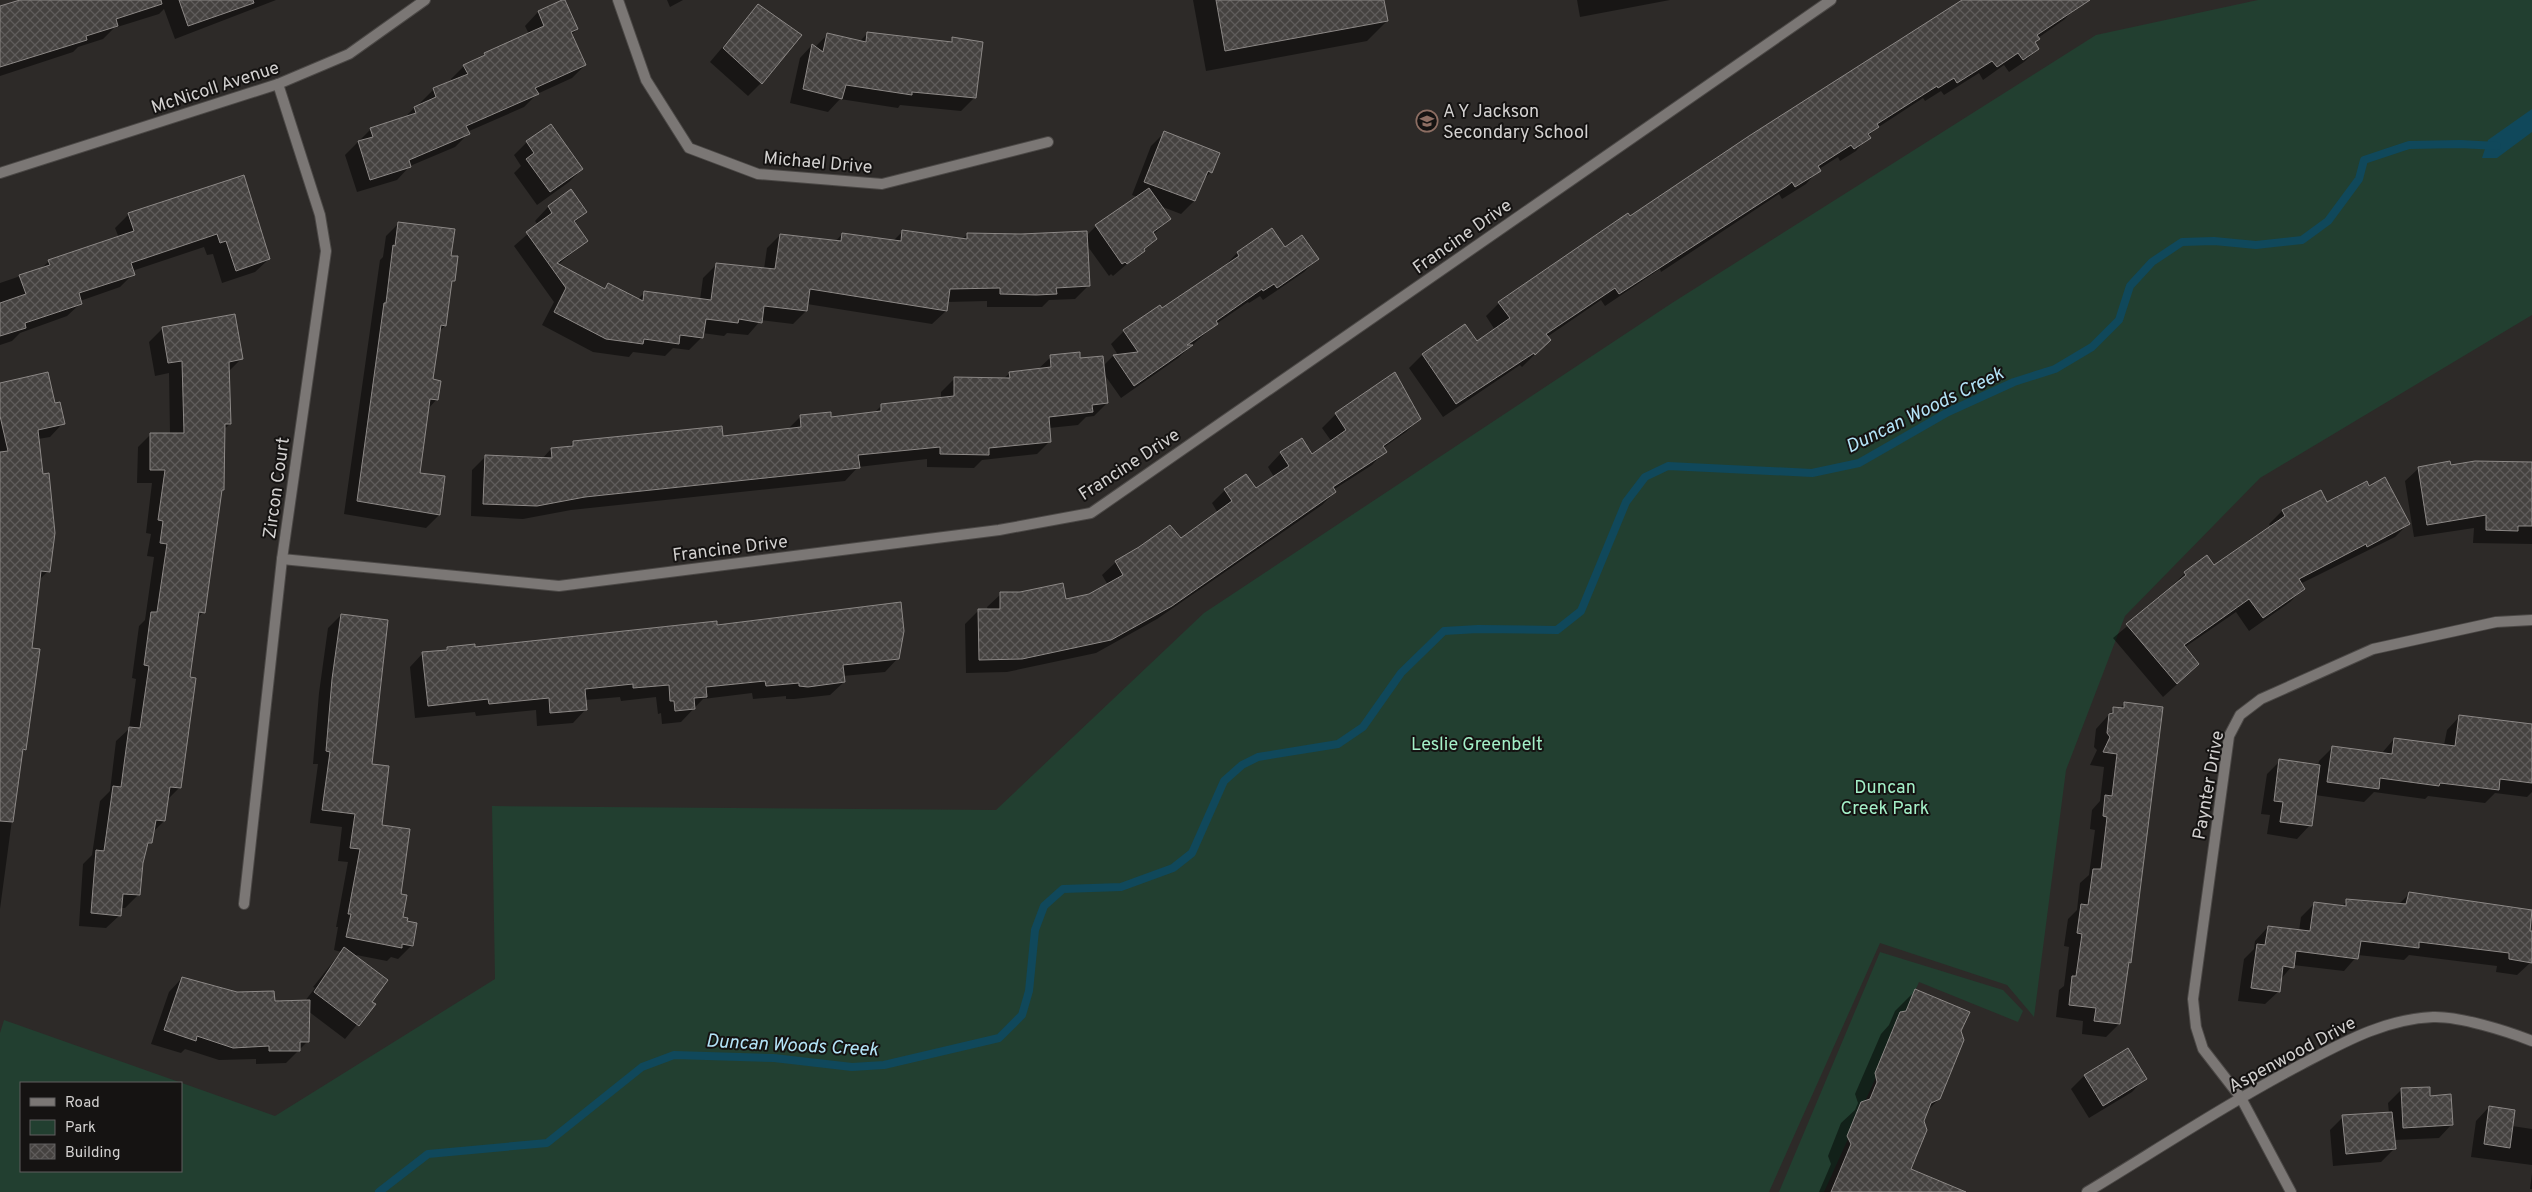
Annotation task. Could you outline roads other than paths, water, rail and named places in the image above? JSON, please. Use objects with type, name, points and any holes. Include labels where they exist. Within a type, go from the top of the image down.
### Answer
[{"type":"street","name":"McNicoll Avenue","points":[[0,173],[278,84],[349,54],[424,0]]},
{"type":"street","name":"Michael Drive","points":[[618,0],[646,80],[689,148],[758,174],[882,184],[1048,142]]},
{"type":"street","name":"Francine Drive","points":[[282,559],[559,586],[999,530],[1090,513],[1831,0]]},
{"type":"street","name":"Zircon Court","points":[[244,904],[282,559],[326,251],[320,215],[278,84]]},
{"type":"street","name":"Paynter Drive","points":[[2291,1192],[2241,1098],[2204,1049],[2196,1028],[2193,999],[2229,736],[2240,715],[2261,699],[2373,649],[2496,622],[2532,620]]},
{"type":"street","name":"Aspenwood Drive","points":[[2087,1192],[2241,1098],[2348,1040],[2387,1024],[2434,1017],[2475,1024],[2532,1042]]},
{"type":"water","points":[[2532,109],[2532,132],[2497,158],[2482,158],[2488,140]]},
{"type":"waterway","name":"Duncan Woods Creek","points":[[379,1192],[428,1154],[547,1143],[642,1067],[674,1055],[774,1058],[852,1067],[884,1065],[999,1038],[1022,1015],[1029,991],[1035,930],[1044,906],[1063,889],[1121,887],[1173,868],[1192,853],[1224,781],[1242,765],[1258,757],[1338,744],[1363,727],[1401,673],[1444,631],[1478,629],[1557,630],[1581,611],[1626,502],[1645,477],[1668,466],[1812,473],[1859,463],[1948,412],[2014,382],[2055,369],[2092,347],[2119,320],[2130,286],[2152,262],[2182,242],[2214,241],[2256,245],[2302,240],[2328,221],[2359,179],[2364,160],[2409,145],[2460,144],[2497,146]]},
{"type":"place","name":"A Y Jackson Secondary School","points":[[1427,121]]},
{"type":"park label","name":"Leslie Greenbelt","points":[[1477,744]]},
{"type":"park label","name":"Duncan Creek Park","points":[[1885,798]]}]
